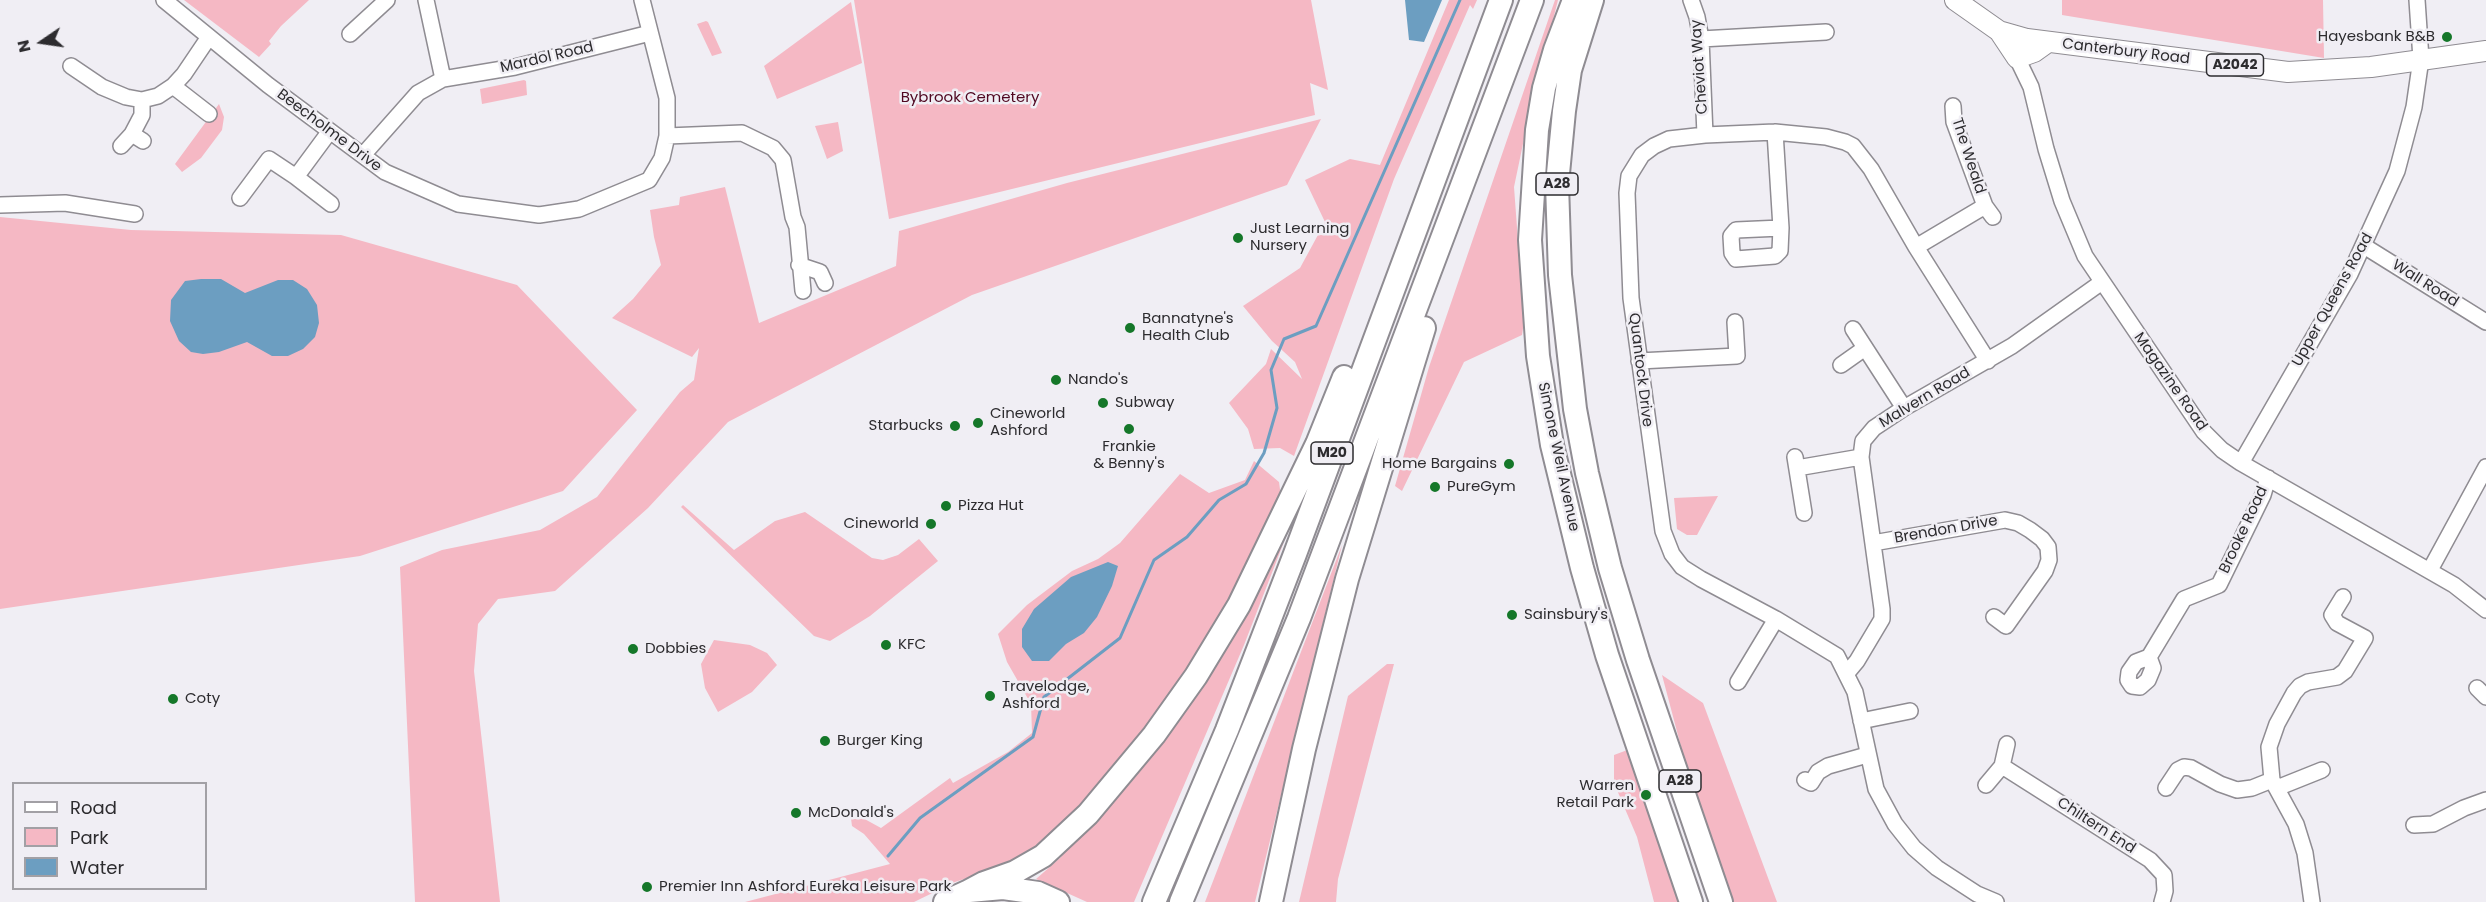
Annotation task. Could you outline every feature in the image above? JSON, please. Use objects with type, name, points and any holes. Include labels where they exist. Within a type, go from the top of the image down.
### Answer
[{"type":"highway","name":"M20","points":[[1154,902],[1227,730],[1295,554],[1408,244],[1501,0]]},
{"type":"highway","name":"M20","points":[[1181,902],[1299,618],[1532,0]]},
{"type":"highway","name":"Simone Weil Avenue","points":[[1574,0],[1555,50],[1544,88],[1537,130],[1530,240],[1538,356],[1552,445],[1582,568],[1607,655],[1691,902]]},
{"type":"highway","name":"Simone Weil Avenue","points":[[1592,0],[1570,70],[1557,184],[1560,275],[1575,409],[1587,473],[1610,568],[1638,660],[1721,902]]},
{"type":"highway","name":"M20","points":[[969,891],[1015,872],[1043,856],[1088,814],[1154,735],[1196,676],[1244,595],[1317,444],[1381,285],[1408,244]]},
{"type":"highway","name":"M20","points":[[1271,902],[1304,749],[1347,579],[1426,320],[1431,270]]},
{"type":"highway","points":[[945,902],[969,891],[1020,889],[1038,892],[1058,902]]},
{"type":"main road","name":"Canterbury Road","points":[[1955,0],[1999,31],[2027,39],[2288,72],[2371,67],[2486,51]]},
{"type":"main road","name":"Magazine Road","points":[[1999,31],[2017,58]]},
{"type":"main road","points":[[2017,58],[2034,52],[2048,42]]},
{"type":"street","name":"Beecholme Drive","points":[[164,0],[385,172],[458,204],[539,214],[579,209],[649,180],[662,158],[667,136],[667,98],[642,0]]},
{"type":"street","points":[[350,34],[387,0]]},
{"type":"street","points":[[426,0],[443,79]]},
{"type":"street","name":"Cheviot Way","points":[[1691,0],[1701,39],[1705,135]]},
{"type":"street","name":"Upper Queens Road","points":[[2241,463],[2350,274],[2397,171],[2414,108],[2421,59],[2417,0]]},
{"type":"street","points":[[1701,39],[1826,32]]},
{"type":"street","name":"Mardol Road","points":[[363,155],[418,93],[443,79],[515,67],[650,33]]},
{"type":"street","points":[[71,66],[102,87],[126,97],[142,100],[158,96],[173,86],[209,37]]},
{"type":"street","name":"Magazine Road","points":[[2017,58],[2031,87],[2062,201],[2085,256],[2204,432],[2222,450],[2241,463],[2430,570],[2486,610]]},
{"type":"street","points":[[173,86],[209,114]]},
{"type":"street","points":[[121,146],[137,138],[142,115],[142,100]]},
{"type":"street","name":"The Weald","points":[[1916,247],[1989,211],[1954,122],[1953,106]]},
{"type":"street","points":[[296,177],[330,131]]},
{"type":"street","points":[[1775,132],[1781,228]]},
{"type":"street","name":"Quantock Drive","points":[[1988,361],[1916,247],[1871,169],[1853,146],[1837,138],[1775,132],[1669,139],[1642,155],[1629,176],[1627,193],[1629,262],[1639,361],[1663,531],[1672,554],[1682,567],[1701,579],[1776,618],[1837,656],[1855,692],[1876,789],[1900,831],[1925,859],[1978,899],[1996,902]]},
{"type":"street","points":[[667,136],[742,133],[773,148],[783,160],[797,227],[803,291]]},
{"type":"street","points":[[240,198],[268,159],[331,204]]},
{"type":"street","points":[[0,205],[65,203],[135,214]]},
{"type":"street","name":"Wall Road","points":[[2364,246],[2486,322]]},
{"type":"street","points":[[799,265],[820,272],[825,283]]},
{"type":"street","name":"Malvern Road","points":[[1861,457],[1863,441],[1867,435],[1904,408],[1988,361],[2102,282]]},
{"type":"street","points":[[1639,361],[1737,356],[1735,322]]},
{"type":"street","points":[[1853,329],[1904,408]]},
{"type":"street","points":[[1841,365],[1865,348]]},
{"type":"street","points":[[1804,513],[1796,463],[1861,457],[1882,620],[1847,673]]},
{"type":"street","points":[[2430,570],[2486,467]]},
{"type":"street","name":"Brooke Road","points":[[2149,657],[2184,599],[2219,585],[2263,495],[2268,478]]},
{"type":"street","name":"Brendon Drive","points":[[1873,543],[2004,520],[2018,523],[2030,530],[2048,547],[2049,560],[2045,571],[2006,626],[1994,618]]},
{"type":"street","points":[[2312,902],[2305,853],[2296,825],[2275,784],[2270,747],[2277,724],[2300,686],[2308,682],[2334,678],[2345,671],[2350,667],[2365,638],[2337,623],[2332,615],[2343,597]]},
{"type":"street","points":[[1738,682],[1776,618]]},
{"type":"street","points":[[1861,721],[1910,711]]},
{"type":"street","points":[[1986,785],[2002,766],[2007,744]]},
{"type":"street","points":[[1812,784],[1818,772],[1828,766],[1867,755]]},
{"type":"street","name":"Chiltern End","points":[[2002,766],[2150,860],[2164,875],[2166,889],[2162,902]]},
{"type":"street","points":[[2166,788],[2178,770],[2184,767],[2191,768],[2236,790],[2275,784],[2322,770]]},
{"type":"street","points":[[2414,825],[2433,824],[2464,807],[2486,800]]},
{"type":"green space","points":[[184,0],[309,0],[281,26],[269,41],[271,44],[259,57]]},
{"type":"green space","name":"Bybrook Cemetery","points":[[854,0],[1311,0],[1328,90],[1310,83],[1315,115],[889,219]]},
{"type":"green space","points":[[1449,0],[1477,0],[1473,9],[1470,5],[1394,179],[1294,456],[1280,448],[1254,449],[1248,429],[1229,403],[1266,364],[1271,349],[1302,379],[1295,362],[1272,341],[1243,306],[1300,268],[1325,222],[1305,180],[1350,159],[1380,165]]},
{"type":"green space","points":[[1555,0],[1558,0],[1529,115],[1514,187],[1524,322],[1522,335],[1464,362],[1402,491],[1395,486],[1429,367]]},
{"type":"green space","points":[[2062,0],[2323,0],[2324,58],[2062,15]]},
{"type":"green space","points":[[851,2],[862,63],[777,99],[764,66]]},
{"type":"green space","points":[[706,21],[722,53],[712,56],[697,24]]},
{"type":"green space","points":[[524,80],[527,95],[482,104],[480,89]]},
{"type":"green space","points":[[219,104],[224,117],[222,130],[201,158],[182,172],[175,164]]},
{"type":"green space","points":[[1321,119],[1287,185],[972,295],[728,422],[648,508],[555,591],[498,599],[478,624],[474,671],[500,902],[415,902],[400,567],[442,550],[540,530],[597,497],[680,392],[694,380],[699,348],[692,357],[612,318],[633,299],[661,265],[650,210],[679,205],[680,197],[725,187],[759,323],[896,266],[899,231],[1067,183]]},
{"type":"green space","points":[[838,122],[843,151],[827,159],[815,126]]},
{"type":"green space","points":[[0,217],[131,230],[341,235],[517,285],[637,410],[563,491],[360,556],[0,609]]},
{"type":"green space","points":[[1254,461],[1279,482],[1282,504],[1233,600],[1144,734],[1091,797],[1048,841],[1019,861],[955,882],[914,902],[745,902],[890,864],[864,834],[852,826],[850,811],[881,828],[950,778],[953,783],[1008,752],[1032,733],[1031,704],[1007,662],[998,634],[1027,605],[1072,571],[1098,559],[1120,543],[1180,474],[1209,493],[1245,480]]},
{"type":"green space","points":[[1718,496],[1697,535],[1687,535],[1677,529],[1674,498]]},
{"type":"green space","points":[[683,505],[734,550],[775,521],[805,512],[872,558],[883,560],[898,555],[919,539],[938,561],[870,616],[830,641],[814,636],[681,507]]},
{"type":"green space","points":[[1292,521],[1244,645],[1134,902],[1087,902],[1036,879],[1060,858],[1139,769]]},
{"type":"green space","points":[[1342,545],[1255,902],[1205,902]]},
{"type":"green space","points":[[714,640],[750,645],[767,653],[777,665],[752,692],[718,712],[705,688],[701,664]]},
{"type":"green space","points":[[1387,664],[1394,664],[1338,879],[1336,902],[1299,902],[1348,696]]},
{"type":"green space","points":[[1662,675],[1703,703],[1777,902],[1730,902],[1701,822]]},
{"type":"green space","points":[[1630,749],[1643,798],[1660,833],[1682,902],[1654,902],[1637,837],[1614,783],[1614,755]]},
{"type":"water","points":[[1405,0],[1442,0],[1424,42],[1409,40]]},
{"type":"water","points":[[221,279],[245,293],[278,280],[293,280],[307,289],[317,305],[319,323],[315,337],[303,349],[288,356],[272,356],[247,342],[219,352],[203,354],[191,352],[179,341],[170,321],[171,300],[185,281]]},
{"type":"water","points":[[1108,562],[1118,566],[1112,586],[1097,617],[1084,633],[1066,644],[1049,661],[1032,661],[1022,647],[1022,629],[1034,609],[1071,577]]},
{"type":"waterway","points":[[888,856],[920,818],[1033,737],[1044,697],[1120,638],[1154,560],[1187,537],[1219,500],[1246,484],[1264,453],[1277,408],[1271,370],[1284,339],[1316,326],[1460,0]]},
{"type":"place","name":"Hayesbank B&B","points":[[2447,37]]},
{"type":"place","name":"Just Learning Nursery","points":[[1238,238]]},
{"type":"place","name":"Bannatyne's Health Club","points":[[1130,328]]},
{"type":"place","name":"Nando's","points":[[1056,380]]},
{"type":"place","name":"Subway","points":[[1103,403]]},
{"type":"place","name":"Cineworld Ashford","points":[[978,423]]},
{"type":"place","name":"Starbucks","points":[[955,426]]},
{"type":"place","name":"Frankie & Benny's","points":[[1129,429]]},
{"type":"place","name":"Home Bargains","points":[[1509,464]]},
{"type":"place","name":"PureGym","points":[[1435,487]]},
{"type":"place","name":"Pizza Hut","points":[[946,506]]},
{"type":"place","name":"Cineworld","points":[[931,524]]},
{"type":"place","name":"Sainsbury's","points":[[1512,615]]},
{"type":"place","name":"KFC","points":[[886,645]]},
{"type":"place","name":"Dobbies","points":[[633,649]]},
{"type":"place","name":"Travelodge, Ashford","points":[[990,696]]},
{"type":"place","name":"Coty","points":[[173,699]]},
{"type":"place","name":"Burger King","points":[[825,741]]},
{"type":"place","name":"Warren Retail Park","points":[[1646,795]]},
{"type":"place","name":"McDonald's","points":[[796,813]]},
{"type":"place","name":"Premier Inn Ashford Eureka Leisure Park","points":[[647,887]]}]
